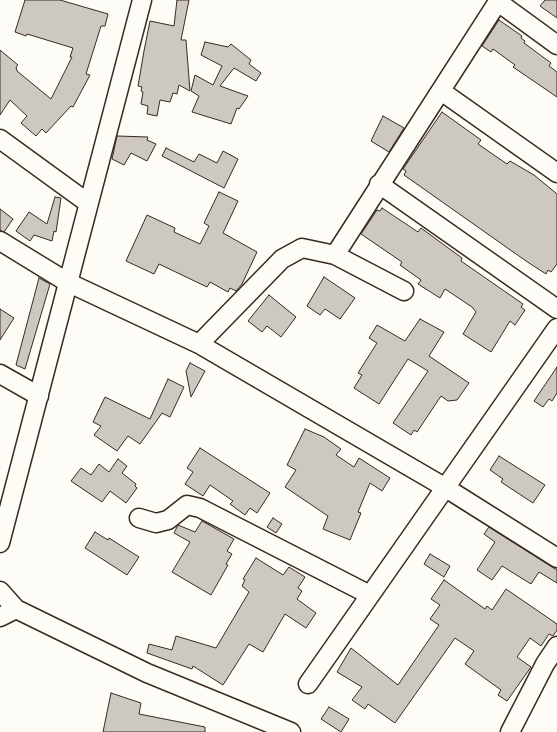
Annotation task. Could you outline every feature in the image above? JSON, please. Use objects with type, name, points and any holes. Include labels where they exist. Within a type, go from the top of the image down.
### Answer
[{"type":"street","points":[[0,543],[142,0]]},
{"type":"street","points":[[335,255],[379,184],[499,1],[557,45]]},
{"type":"street","points":[[441,91],[557,173]]},
{"type":"street","points":[[0,139],[88,203]]},
{"type":"street","points":[[379,184],[557,309]]},
{"type":"street","points":[[0,241],[67,282],[199,344],[446,488],[557,558]]},
{"type":"street","points":[[199,344],[282,259],[302,248],[335,255],[404,291]]},
{"type":"street","points":[[308,684],[557,328]]},
{"type":"street","points":[[0,374],[39,396]]},
{"type":"street","points":[[139,518],[156,523],[168,520],[187,505],[200,508],[370,595]]},
{"type":"street","points":[[0,591],[16,609],[147,673],[292,732]]},
{"type":"street","points":[[0,617],[16,609]]},
{"type":"street","points":[[510,732],[545,664],[557,646]]},
{"type":"building","points":[[25,0],[60,0],[108,14],[105,26],[101,26],[86,74],[90,75],[73,107],[71,106],[46,133],[42,129],[36,136],[21,123],[27,116],[10,100],[0,115],[0,50],[18,65],[16,67],[17,71],[51,99],[72,57],[70,57],[73,48],[15,32]]},
{"type":"building","points":[[177,0],[189,0],[181,40],[186,40],[190,91],[179,85],[177,94],[173,93],[170,102],[160,100],[157,116],[147,114],[148,106],[141,104],[142,87],[138,86],[150,21],[174,26]]},
{"type":"building","points":[[545,0],[557,0],[557,18],[540,6]]},
{"type":"building","points":[[499,20],[522,36],[521,38],[525,41],[524,43],[551,63],[549,66],[557,72],[557,97],[513,67],[515,65],[493,49],[491,52],[482,46]]},
{"type":"building","points":[[205,42],[228,47],[231,44],[251,60],[249,64],[261,73],[256,81],[234,68],[220,86],[248,96],[239,109],[237,108],[231,124],[192,112],[199,96],[191,91],[195,75],[213,85],[222,66],[201,55]]},
{"type":"building","points":[[442,112],[481,140],[478,144],[507,164],[510,161],[534,175],[557,194],[557,264],[551,272],[548,270],[546,274],[526,261],[404,175],[406,171],[403,169]]},
{"type":"building","points":[[383,116],[404,128],[389,152],[371,141]]},
{"type":"building","points":[[117,136],[148,137],[147,140],[156,144],[147,161],[131,153],[124,165],[112,159]]},
{"type":"building","points":[[166,148],[194,162],[199,154],[217,163],[223,151],[238,159],[224,188],[162,156]]},
{"type":"building","points":[[219,192],[238,201],[223,233],[257,252],[242,284],[236,291],[230,288],[228,292],[210,282],[207,287],[159,264],[154,274],[126,261],[147,215],[175,228],[174,232],[200,244],[209,226],[204,223]]},
{"type":"building","points":[[55,197],[61,198],[56,232],[54,231],[52,241],[34,235],[30,241],[16,231],[29,212],[47,224]]},
{"type":"building","points":[[382,208],[418,232],[421,228],[462,258],[461,261],[523,304],[521,307],[525,310],[515,325],[510,321],[491,352],[463,334],[476,312],[472,307],[445,289],[440,298],[418,284],[421,280],[400,265],[402,262],[361,234],[377,210],[380,211]]},
{"type":"building","points":[[0,209],[13,219],[4,232],[0,230]]},
{"type":"building","points":[[324,277],[355,298],[340,319],[325,309],[320,315],[307,306]]},
{"type":"building","points":[[39,278],[50,284],[25,369],[16,365]]},
{"type":"building","points":[[269,295],[296,317],[281,337],[267,326],[262,332],[248,321]]},
{"type":"building","points":[[0,309],[14,318],[0,340]]},
{"type":"building","points":[[420,319],[444,332],[429,356],[469,383],[457,400],[448,401],[441,396],[417,432],[414,430],[411,435],[393,423],[428,371],[408,359],[379,404],[354,388],[362,375],[358,373],[377,343],[369,338],[377,325],[405,341]]},
{"type":"building","points":[[190,363],[205,371],[191,397],[186,371]]},
{"type":"building","points":[[557,367],[557,393],[552,401],[549,399],[543,407],[534,401]]},
{"type":"building","points":[[168,379],[184,387],[170,417],[162,413],[140,444],[128,436],[117,451],[94,435],[101,426],[93,422],[105,397],[150,419]]},
{"type":"building","points":[[305,429],[324,437],[341,449],[336,455],[354,467],[359,458],[390,478],[382,491],[370,483],[358,512],[361,513],[350,540],[323,529],[328,516],[285,487],[296,470],[287,465]]},
{"type":"building","points":[[200,448],[270,493],[257,513],[250,508],[245,515],[230,504],[233,501],[210,485],[203,496],[185,484],[193,472],[187,468]]},
{"type":"building","points":[[499,456],[545,485],[533,503],[501,482],[503,479],[490,470]]},
{"type":"building","points":[[118,459],[127,466],[122,473],[136,484],[137,488],[126,503],[110,491],[102,502],[71,481],[81,468],[91,475],[99,464],[109,472]]},
{"type":"building","points":[[273,518],[282,524],[276,533],[267,527]]},
{"type":"building","points":[[202,521],[234,539],[227,551],[232,554],[226,564],[228,565],[211,595],[172,572],[190,542],[174,533],[178,525],[195,532]]},
{"type":"building","points":[[489,527],[557,570],[557,583],[539,572],[531,584],[502,566],[492,580],[477,570],[495,542],[484,534]]},
{"type":"building","points":[[95,532],[108,540],[109,538],[139,557],[127,575],[85,548]]},
{"type":"building","points":[[430,554],[450,566],[444,577],[424,564]]},
{"type":"building","points":[[256,558],[283,575],[289,567],[305,577],[298,588],[302,591],[297,599],[316,613],[306,628],[285,614],[263,652],[249,644],[223,685],[193,666],[192,669],[147,653],[149,644],[172,650],[176,636],[216,648],[249,592],[242,586],[245,580],[243,579]]},
{"type":"building","points":[[444,580],[485,609],[487,606],[492,610],[506,589],[557,624],[557,630],[553,636],[549,634],[541,646],[530,638],[517,657],[531,667],[507,701],[498,695],[501,690],[465,664],[474,651],[455,638],[395,723],[368,704],[365,709],[352,700],[362,687],[337,672],[351,648],[398,685],[439,625],[430,619],[440,605],[431,599]]},
{"type":"building","points":[[111,693],[141,703],[139,714],[205,727],[205,732],[103,732]]},
{"type":"building","points":[[329,707],[349,719],[341,732],[321,719]]}]
